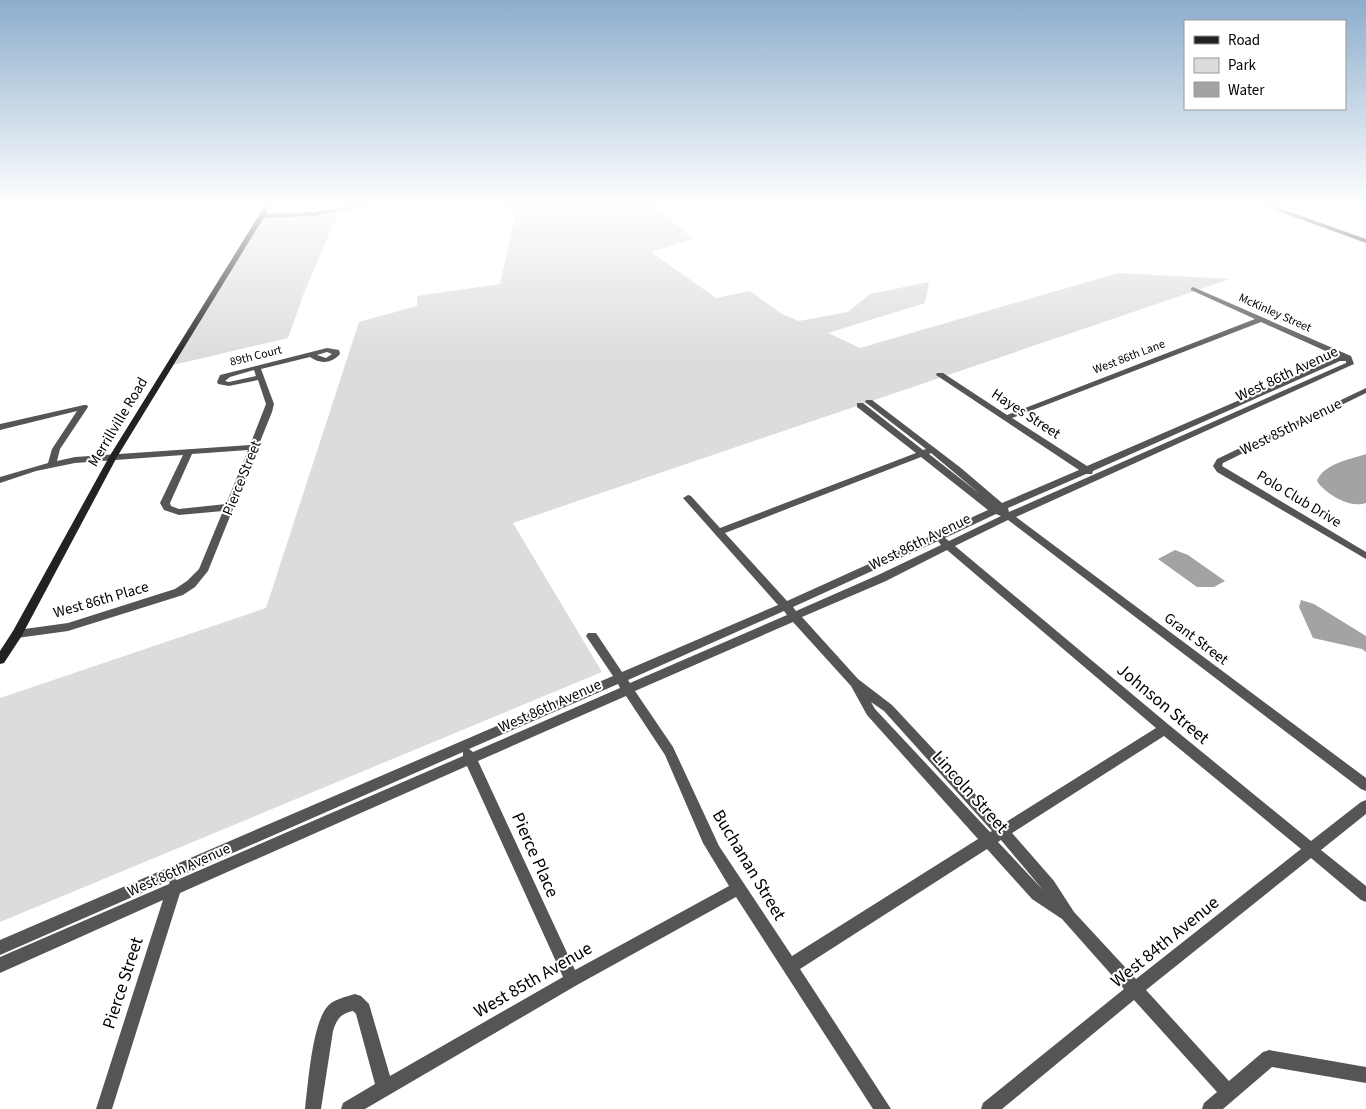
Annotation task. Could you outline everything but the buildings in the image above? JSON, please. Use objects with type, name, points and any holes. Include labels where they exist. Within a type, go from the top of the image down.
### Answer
[{"type":"street","name":"Merrillville Road","points":[[0,660],[113,457],[237,256]]},
{"type":"street","name":"McKinley Street","points":[[1193,288],[1349,359]]},
{"type":"street","name":"West 86th Lane","points":[[1006,418],[1261,319]]},
{"type":"street","name":"89th Court","points":[[259,372],[311,354]]},
{"type":"street","name":"West 86th Avenue","points":[[625,683],[795,616],[882,578],[944,541],[1002,511],[1086,470],[1339,359],[1349,359],[1350,364],[1096,477],[1002,511]]},
{"type":"street","name":"Pierce Street","points":[[191,584],[204,571],[270,404],[259,372]]},
{"type":"street","name":"Hayes Street","points":[[940,375],[1096,477]]},
{"type":"street","name":"West 85th Avenue","points":[[1218,466],[1220,461],[1366,390]]},
{"type":"street","name":"Grant Street","points":[[869,402],[927,452],[1002,511],[1366,785]]},
{"type":"street","name":"Grant Street","points":[[860,405],[927,452]]},
{"type":"street","points":[[0,427],[84,407],[56,449],[52,464]]},
{"type":"street","points":[[0,480],[52,464],[75,460],[254,447]]},
{"type":"street","points":[[189,452],[165,503],[167,508],[179,512],[230,508]]},
{"type":"street","points":[[718,532],[927,452]]},
{"type":"street","name":"Polo Club Drive","points":[[1218,466],[1220,470],[1366,556]]},
{"type":"street","name":"Lincoln Street","points":[[688,498],[854,682],[888,708],[1001,831],[1049,886],[1069,917],[1229,1093]]},
{"type":"street","name":"West 86th Avenue","points":[[0,964],[174,889],[468,752],[625,683],[785,606],[944,541]]},
{"type":"street","name":"Johnson Street","points":[[944,541],[1165,729],[1366,896]]},
{"type":"street","name":"West 86th Place","points":[[16,634],[68,627],[179,592],[191,584]]},
{"type":"street","name":"Buchanan Street","points":[[592,636],[669,751],[679,769],[705,836],[884,1109]]},
{"type":"street","name":"Lincoln Street","points":[[854,682],[871,712],[987,840],[1037,894],[1069,917]]},
{"type":"street","points":[[790,966],[1165,729]]},
{"type":"street","name":"West 86th Avenue","points":[[0,948],[180,869],[468,752]]},
{"type":"street","name":"Pierce Place","points":[[468,752],[572,980]]},
{"type":"street","name":"West 84th Avenue","points":[[989,1109],[1134,990],[1366,806]]},
{"type":"street","name":"Pierce Street","points":[[104,1109],[180,869]]},
{"type":"street","name":"West 85th Avenue","points":[[349,1109],[572,980],[739,888]]},
{"type":"street","points":[[313,1109],[330,1014],[339,1007],[355,1002],[363,1010],[385,1089]]},
{"type":"street","points":[[1210,1109],[1269,1058],[1366,1075]]},
{"type":"green space","points":[[237,256],[320,256],[288,338],[169,366]]},
{"type":"green space","points":[[506,256],[656,256],[716,298],[750,291],[782,314],[799,321],[848,312],[870,294],[929,282],[925,303],[828,333],[860,348],[1118,273],[1230,279],[513,523],[602,672],[0,922],[0,698],[266,608],[359,322],[417,306],[417,296],[500,284]]},
{"type":"water","points":[[1366,454],[1366,503],[1353,504],[1339,499],[1326,491],[1317,481],[1320,475],[1331,466]]},
{"type":"water","points":[[1175,550],[1188,555],[1225,581],[1214,587],[1197,587],[1158,559]]},
{"type":"water","points":[[1301,600],[1314,604],[1366,636],[1366,652],[1362,649],[1313,638],[1299,607]]}]
